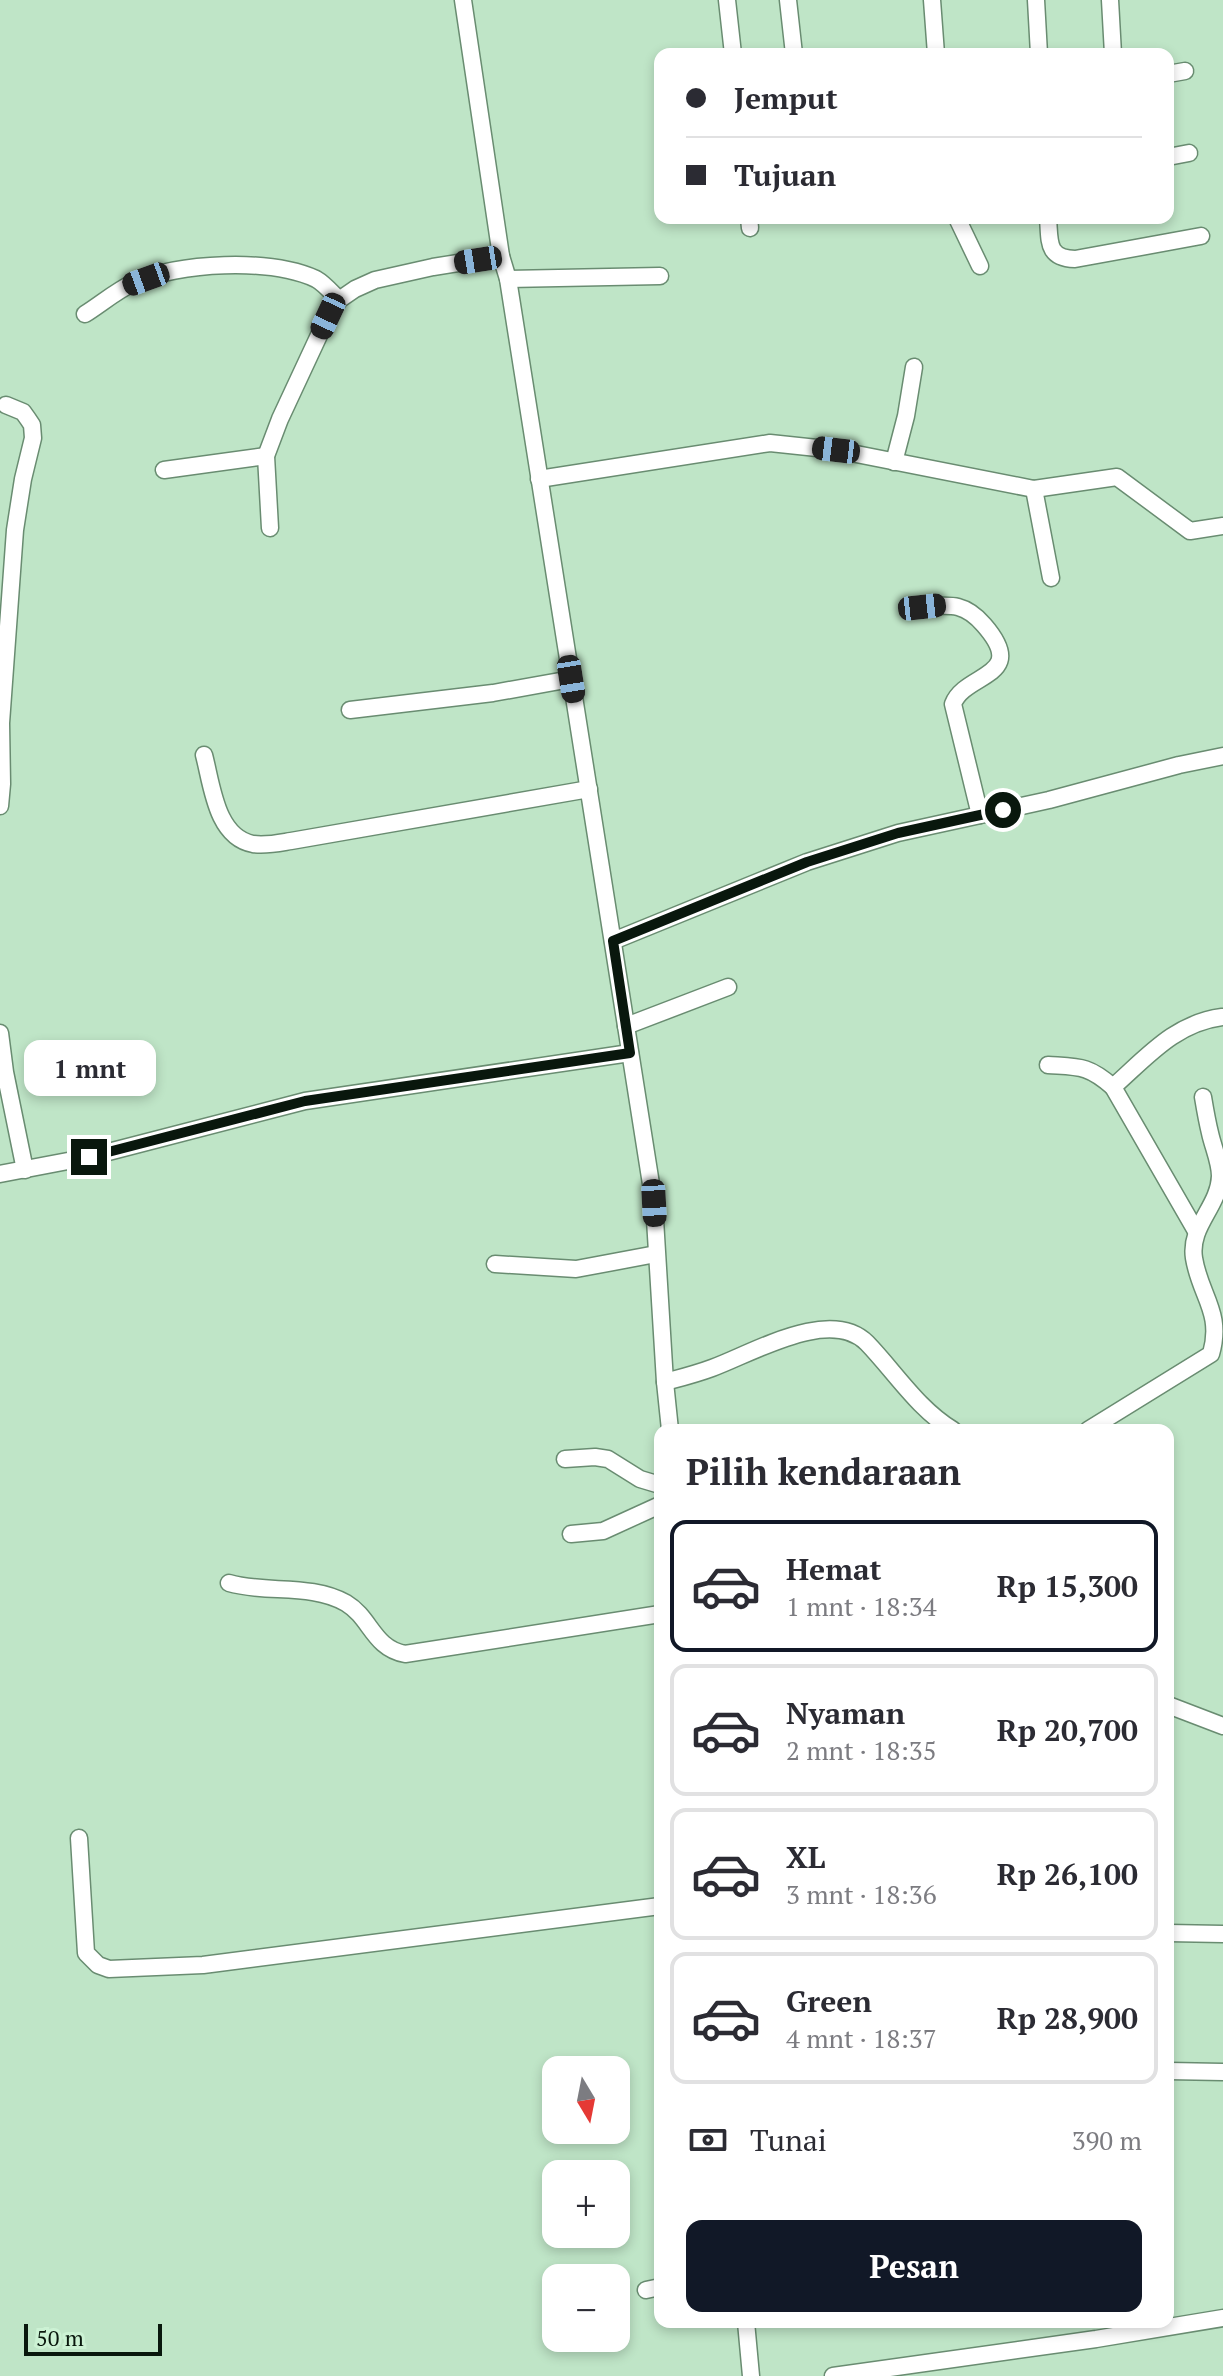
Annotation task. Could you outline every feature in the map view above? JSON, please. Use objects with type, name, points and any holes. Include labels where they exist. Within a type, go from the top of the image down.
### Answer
[{"type":"street","points":[[463,0],[501,256],[508,279],[654,1203],[669,1424]]},
{"type":"street","points":[[727,0],[732,48]]},
{"type":"street","points":[[788,0],[793,48]]},
{"type":"street","points":[[932,0],[936,48]]},
{"type":"street","points":[[1036,0],[1039,48]]},
{"type":"street","points":[[1110,0],[1113,48]]},
{"type":"street","points":[[1174,156],[1189,153]]},
{"type":"street","points":[[960,224],[980,266]]},
{"type":"street","points":[[1049,224],[1052,250],[1065,259],[1201,236]]},
{"type":"street","points":[[270,528],[266,456],[328,316],[339,300],[375,280],[501,256]]},
{"type":"street","points":[[85,314],[130,284],[161,273],[198,267],[239,266],[302,274],[320,281],[339,300]]},
{"type":"street","points":[[508,279],[660,276]]},
{"type":"street","points":[[894,462],[914,367]]},
{"type":"street","points":[[0,806],[1,723],[15,530],[33,438],[32,425],[23,412],[6,405]]},
{"type":"street","points":[[539,479],[770,443],[836,450],[1034,489],[1117,477],[1190,531],[1223,526]]},
{"type":"street","points":[[164,470],[266,456]]},
{"type":"street","points":[[1034,489],[1051,578]]},
{"type":"street","points":[[922,607],[953,604],[974,613],[995,639],[999,652],[998,665],[993,671],[960,692],[953,704],[980,815]]},
{"type":"street","points":[[350,710],[493,693],[571,679]]},
{"type":"street","points":[[204,755],[219,812],[229,830],[250,844],[291,841],[589,789]]},
{"type":"street","points":[[613,941],[807,862],[898,833],[1223,756]]},
{"type":"street","points":[[626,1026],[728,987]]},
{"type":"street","points":[[1113,1087],[1163,1042],[1201,1020],[1222,1017]]},
{"type":"street","points":[[0,1033],[25,1170]]},
{"type":"street","points":[[0,1174],[89,1157],[305,1101],[630,1053]]},
{"type":"street","points":[[1048,1065],[1081,1067],[1096,1072],[1113,1087],[1196,1231]]},
{"type":"street","points":[[1098,1424],[1211,1354],[1222,1331],[1216,1303],[1195,1262],[1196,1231],[1217,1192],[1220,1176],[1203,1097]]},
{"type":"street","points":[[495,1264],[576,1269],[656,1254]]},
{"type":"street","points":[[665,1382],[711,1369],[809,1331],[840,1330],[864,1340],[914,1398],[943,1424]]},
{"type":"street","points":[[565,1459],[608,1459],[640,1479],[654,1483]]},
{"type":"street","points":[[571,1534],[603,1531],[654,1508]]},
{"type":"street","points":[[229,1583],[248,1588],[318,1593],[336,1598],[357,1612],[387,1649],[405,1654],[654,1615]]},
{"type":"street","points":[[1174,1707],[1223,1726]]},
{"type":"street","points":[[79,1838],[86,1953],[98,1965],[109,1969],[203,1965],[654,1907]]},
{"type":"street","points":[[1174,1933],[1223,1934]]},
{"type":"street","points":[[1174,2071],[1223,2072]]},
{"type":"street","points":[[1174,2326],[1223,2318]]},
{"type":"street","points":[[747,2328],[751,2376]]},
{"type":"street","points":[[833,2376],[1163,2328]]},
{"type":"route","points":[[89,1157],[305,1101],[630,1053],[613,941],[807,862],[898,833],[1003,810]]}]
